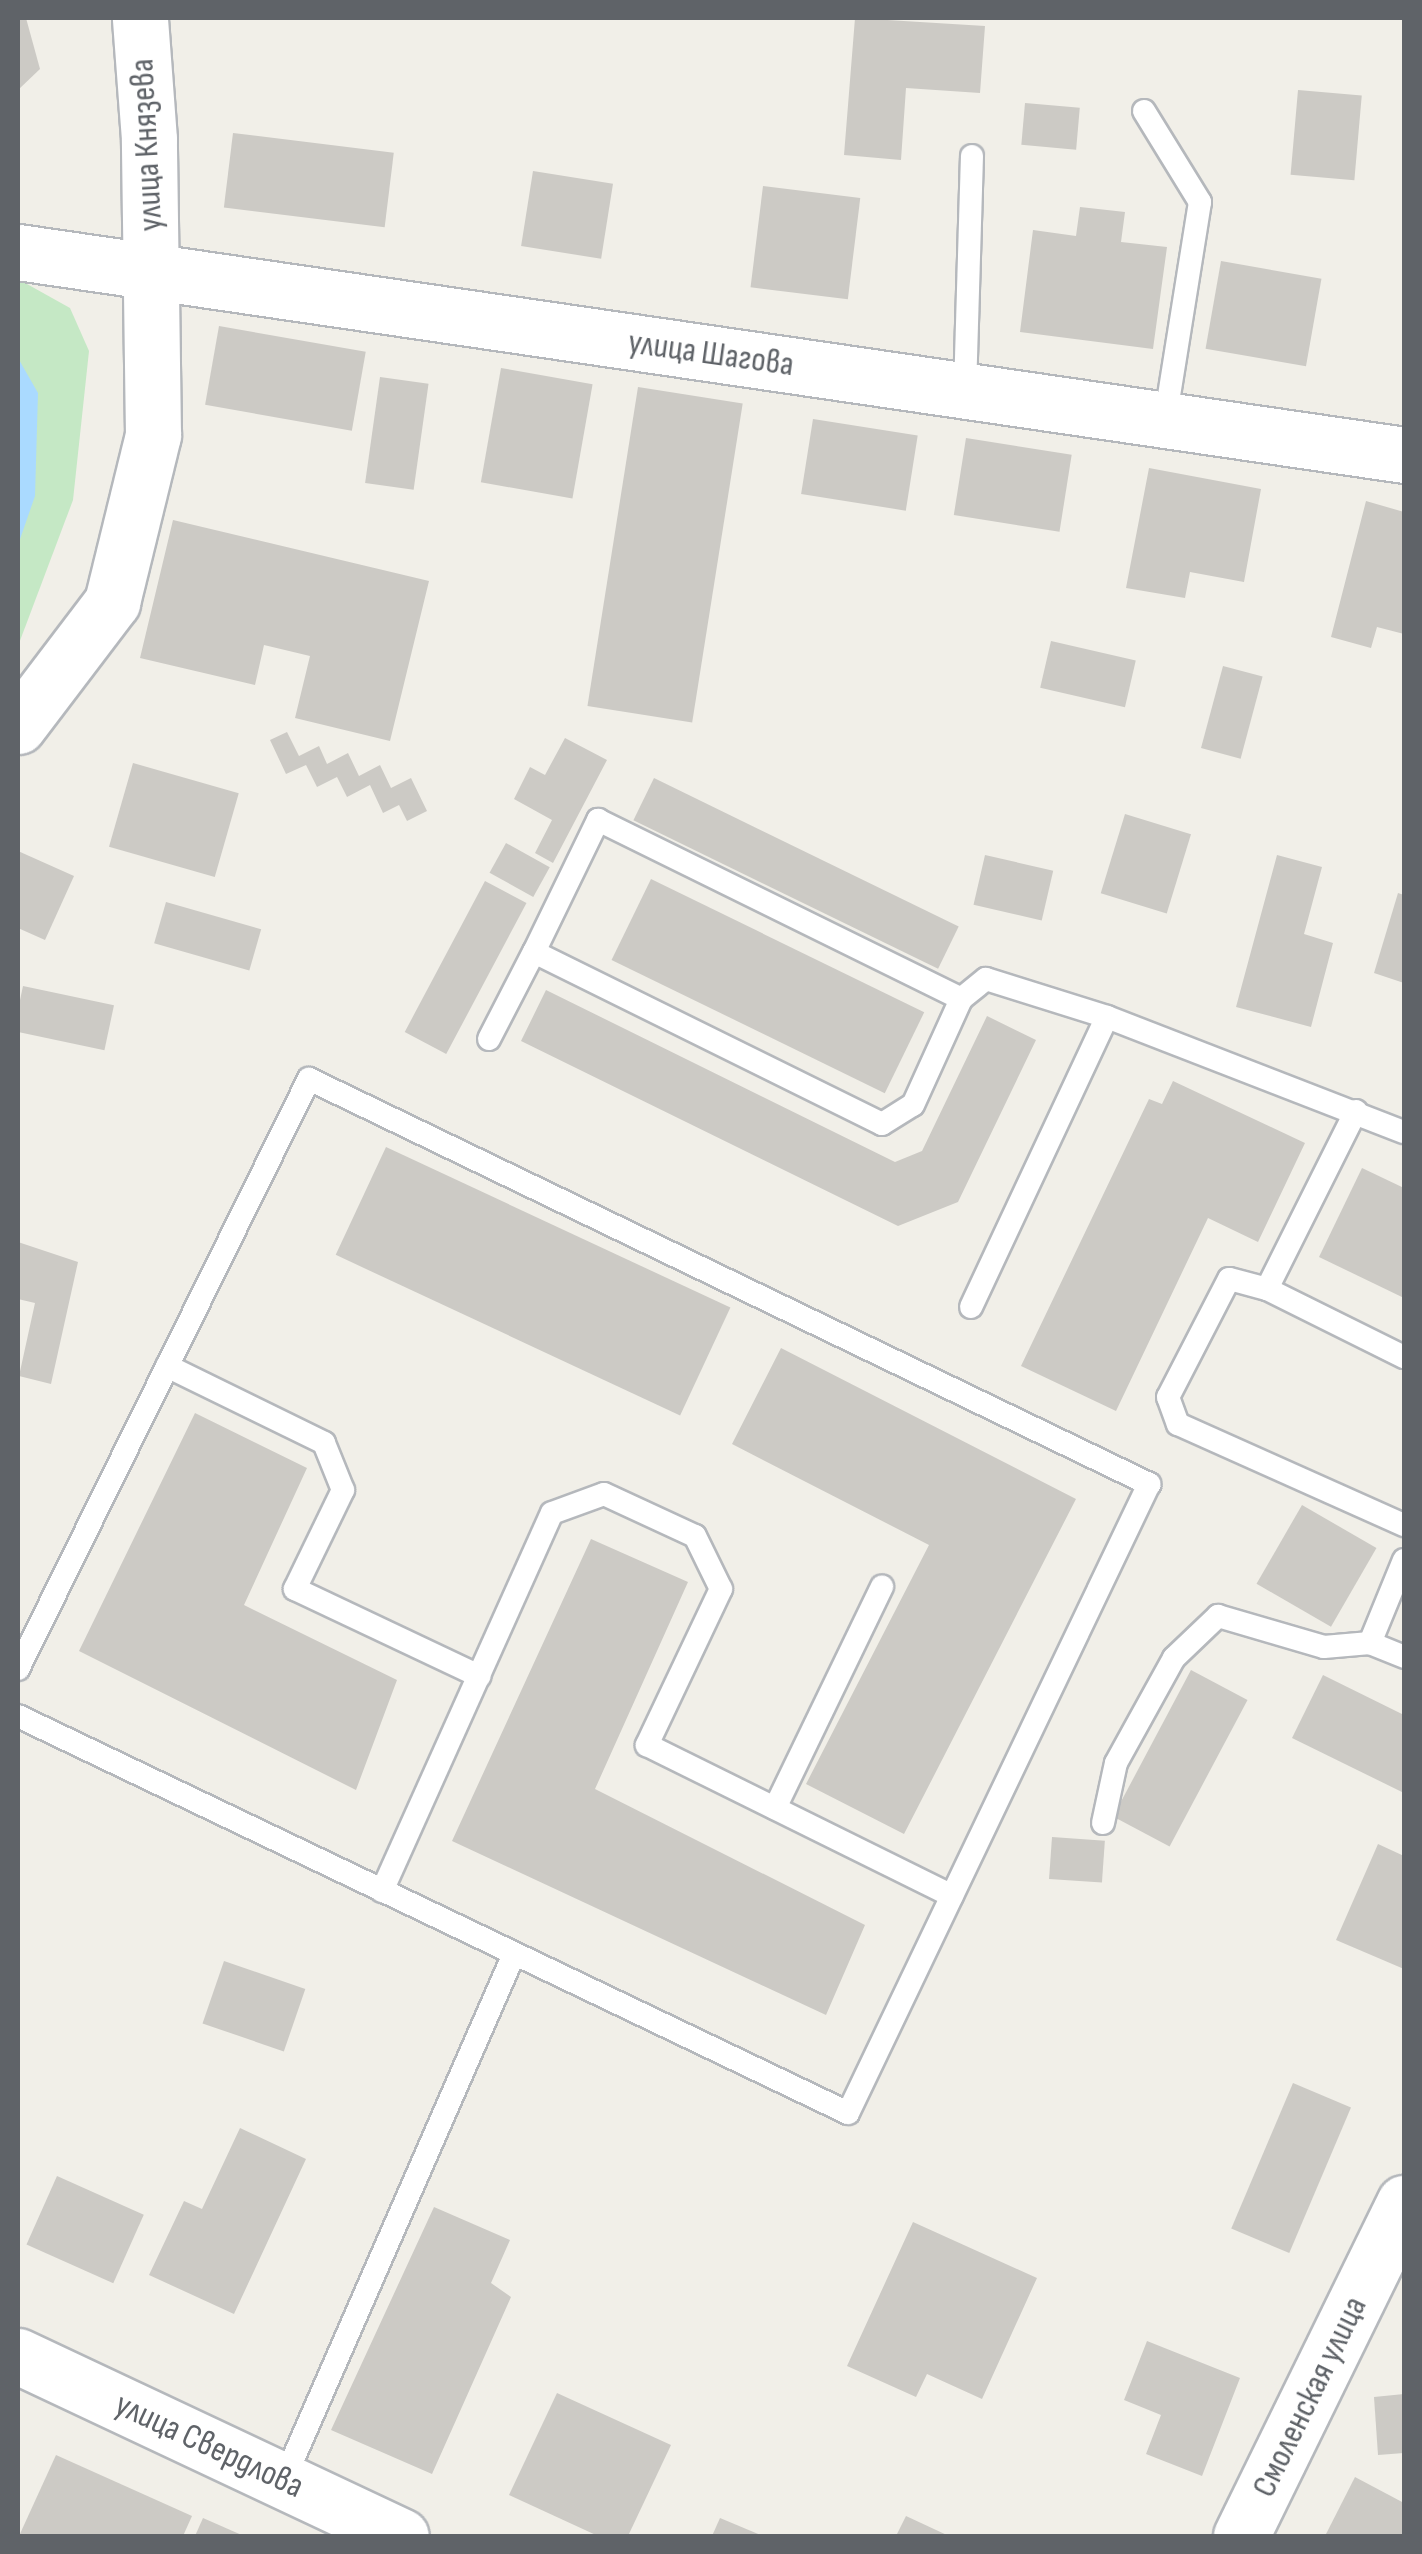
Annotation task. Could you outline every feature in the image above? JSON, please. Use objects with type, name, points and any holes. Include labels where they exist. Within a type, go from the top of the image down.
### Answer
[{"type":"main road","name":"улица Князева","points":[[18,726],[112,602],[153,435],[152,272],[140,18]]},
{"type":"main road","name":"улица Шагова","points":[[18,252],[1404,454]]},
{"type":"main road","name":"Смоленская улица","points":[[1241,2536],[1404,2203]]},
{"type":"main road","name":"улица Свердлова","points":[[18,2356],[401,2536]]},
{"type":"lane","points":[[1144,111],[1200,202],[1165,420]]},
{"type":"lane","points":[[965,390],[972,156]]},
{"type":"lane","points":[[489,1039],[598,820],[962,999]]},
{"type":"lane","points":[[534,952],[882,1124],[913,1105],[962,999],[986,979],[1107,1016],[1404,1132]]},
{"type":"lane","points":[[972,1307],[1107,1016]]},
{"type":"lane","points":[[18,1669],[309,1078],[1150,1484],[848,2113],[18,1716]]},
{"type":"lane","points":[[1267,1289],[1356,1111]]},
{"type":"lane","points":[[1404,1358],[1267,1289],[1228,1279],[1168,1398],[1178,1424],[1404,1525]]},
{"type":"lane","points":[[167,1366],[324,1443],[343,1490],[294,1589],[480,1676]]},
{"type":"lane","points":[[382,1890],[552,1513],[604,1494],[695,1536],[721,1588],[647,1745],[952,1896]]},
{"type":"lane","points":[[1370,1643],[1404,1560]]},
{"type":"lane","points":[[775,1808],[882,1586]]},
{"type":"lane","points":[[1103,1823],[1116,1763],[1174,1658],[1218,1616],[1324,1647],[1370,1643],[1404,1658]]},
{"type":"lane","points":[[284,2482],[514,1954]]},
{"type":"green space","points":[[18,279],[70,308],[89,351],[73,500],[18,646]]},
{"type":"water","points":[[18,358],[38,393],[35,496],[18,545]]},
{"type":"building","points":[[18,18],[26,18],[40,69],[18,90]]},
{"type":"building","points":[[855,18],[985,26],[980,93],[906,88],[901,160],[844,155]]},
{"type":"building","points":[[1298,90],[1362,96],[1354,180],[1291,175]]},
{"type":"building","points":[[1025,103],[1080,108],[1076,150],[1021,145]]},
{"type":"building","points":[[233,133],[394,153],[385,227],[224,207]]},
{"type":"building","points":[[533,171],[613,184],[601,259],[521,246]]},
{"type":"building","points":[[763,186],[860,198],[848,299],[751,287]]},
{"type":"building","points":[[1080,207],[1125,212],[1121,242],[1167,247],[1153,349],[1020,332],[1033,230],[1076,236]]},
{"type":"building","points":[[1221,261],[1321,279],[1306,366],[1206,349]]},
{"type":"building","points":[[219,326],[366,352],[352,431],[205,405]]},
{"type":"building","points":[[501,368],[593,384],[572,498],[481,482]]},
{"type":"building","points":[[380,377],[429,384],[414,490],[365,483]]},
{"type":"building","points":[[638,387],[743,404],[692,723],[587,706]]},
{"type":"building","points":[[813,419],[918,436],[906,511],[801,494]]},
{"type":"building","points":[[966,438],[1072,455],[1059,532],[954,515]]},
{"type":"building","points":[[1149,468],[1261,489],[1244,582],[1190,572],[1185,598],[1126,588]]},
{"type":"building","points":[[1366,501],[1404,512],[1404,634],[1377,627],[1371,648],[1331,637]]},
{"type":"building","points":[[173,520],[429,581],[390,741],[295,718],[310,656],[264,645],[255,685],[140,658]]},
{"type":"building","points":[[1051,641],[1136,661],[1125,707],[1040,688]]},
{"type":"building","points":[[1223,666],[1263,677],[1241,759],[1201,748]]},
{"type":"building","points":[[287,732],[299,756],[319,746],[327,764],[348,753],[359,776],[380,765],[391,788],[411,778],[427,811],[407,821],[399,805],[383,813],[370,785],[347,797],[337,777],[317,787],[306,765],[286,774],[270,740]]},
{"type":"building","points":[[565,738],[607,760],[553,863],[535,853],[552,820],[514,799],[530,767],[545,775]]},
{"type":"building","points":[[133,763],[239,793],[215,877],[109,847]]},
{"type":"building","points":[[654,778],[959,927],[938,969],[633,820]]},
{"type":"building","points":[[1125,814],[1191,834],[1167,914],[1101,893]]},
{"type":"building","points":[[506,843],[550,867],[533,897],[490,873]]},
{"type":"building","points":[[18,851],[74,876],[45,940],[18,928]]},
{"type":"building","points":[[985,855],[1053,871],[1042,920],[974,905]]},
{"type":"building","points":[[1277,855],[1322,867],[1304,934],[1333,943],[1311,1027],[1236,1007]]},
{"type":"building","points":[[651,879],[924,1012],[885,1093],[612,960]]},
{"type":"building","points":[[485,881],[526,903],[446,1054],[405,1032]]},
{"type":"building","points":[[1398,893],[1404,895],[1404,983],[1374,973]]},
{"type":"building","points":[[166,902],[261,929],[249,971],[154,943]]},
{"type":"building","points":[[23,986],[114,1005],[104,1050],[18,1032]]},
{"type":"building","points":[[546,990],[895,1162],[922,1151],[987,1016],[1036,1040],[958,1202],[898,1226],[521,1041]]},
{"type":"building","points":[[1173,1081],[1305,1143],[1258,1242],[1208,1218],[1116,1411],[1021,1366],[1149,1099],[1162,1104]]},
{"type":"building","points":[[386,1147],[730,1308],[680,1415],[336,1255]]},
{"type":"building","points":[[1362,1168],[1404,1188],[1404,1298],[1319,1257]]},
{"type":"building","points":[[18,1242],[78,1262],[51,1384],[19,1376],[35,1303],[18,1299]]},
{"type":"building","points":[[781,1348],[1076,1499],[904,1834],[806,1784],[929,1545],[732,1444]]},
{"type":"building","points":[[195,1413],[307,1468],[244,1605],[397,1680],[356,1790],[79,1651]]},
{"type":"building","points":[[1302,1505],[1376,1548],[1331,1627],[1256,1584]]},
{"type":"building","points":[[591,1539],[688,1582],[595,1789],[865,1925],[826,2015],[452,1841]]},
{"type":"building","points":[[1191,1670],[1248,1700],[1170,1847],[1113,1817]]},
{"type":"building","points":[[1323,1675],[1404,1715],[1404,1793],[1292,1738]]},
{"type":"building","points":[[1052,1837],[1105,1841],[1102,1883],[1049,1879]]},
{"type":"building","points":[[1378,1844],[1404,1856],[1404,1969],[1336,1940]]},
{"type":"building","points":[[224,1961],[305,1989],[284,2051],[203,2023]]},
{"type":"building","points":[[1293,2083],[1351,2108],[1289,2253],[1231,2228]]},
{"type":"building","points":[[240,2128],[306,2159],[234,2314],[149,2275],[184,2201],[202,2209]]},
{"type":"building","points":[[57,2176],[144,2215],[113,2283],[26,2245]]},
{"type":"building","points":[[434,2207],[510,2240],[491,2283],[511,2297],[432,2474],[331,2430]]},
{"type":"building","points":[[913,2222],[1037,2278],[982,2399],[927,2374],[916,2397],[847,2366]]},
{"type":"building","points":[[1147,2341],[1240,2378],[1202,2476],[1146,2454],[1161,2415],[1124,2400]]},
{"type":"building","points":[[557,2393],[671,2445],[628,2536],[598,2536],[509,2495]]},
{"type":"building","points":[[1404,2394],[1404,2453],[1378,2455],[1374,2397]]},
{"type":"building","points":[[56,2455],[192,2516],[183,2536],[19,2536]]},
{"type":"building","points":[[1355,2477],[1404,2503],[1404,2536],[1325,2536]]},
{"type":"building","points":[[906,2516],[949,2536],[896,2536]]},
{"type":"building","points":[[203,2518],[244,2536],[195,2536]]},
{"type":"building","points":[[720,2518],[763,2536],[712,2536]]}]
